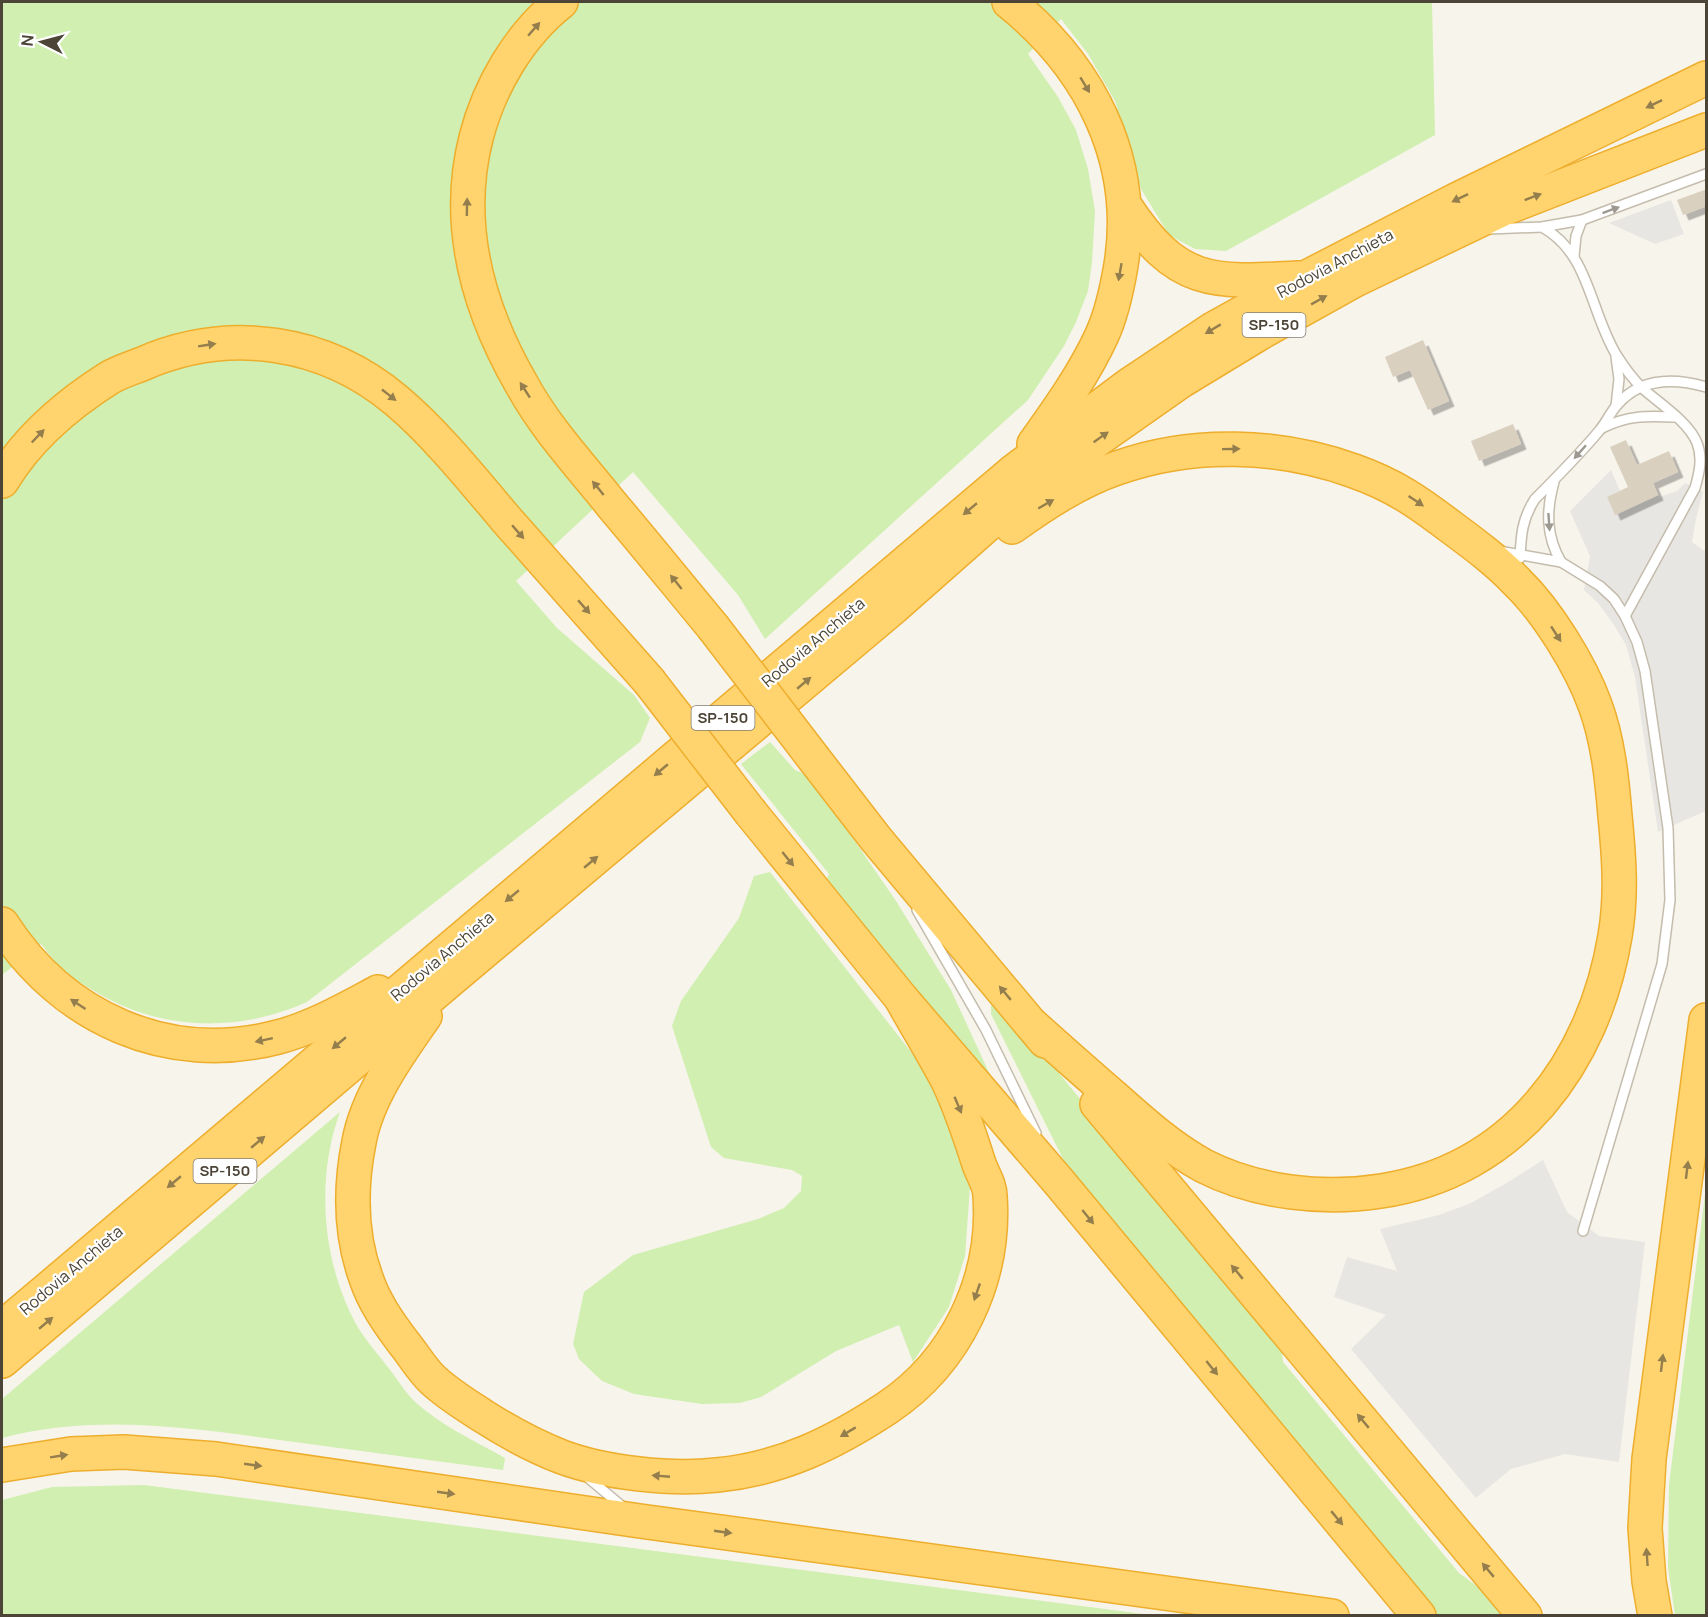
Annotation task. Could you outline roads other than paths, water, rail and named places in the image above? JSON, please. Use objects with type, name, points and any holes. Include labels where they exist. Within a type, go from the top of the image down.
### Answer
[{"type":"highway","points":[[561,2],[550,10],[518,49],[490,95],[472,151],[467,182],[469,247],[486,307],[501,345],[522,387],[558,439],[713,627],[876,839],[1526,1616]]},
{"type":"highway","points":[[1014,5],[1068,60],[1096,105],[1111,142],[1125,206],[1125,240],[1115,298],[1102,334],[1078,380],[1014,471]]},
{"type":"highway","name":"Rodovia Anchieta","points":[[2,1361],[440,972],[1014,471],[1129,385],[1213,329],[1305,278],[1456,200],[1707,78]]},
{"type":"highway","name":"Rodovia Anchieta","points":[[2,1328],[894,607],[1030,487],[1181,381],[1260,333],[1355,280],[1500,210],[1707,130]]},
{"type":"highway","points":[[1125,206],[1153,243],[1187,270],[1204,277],[1243,281],[1305,278]]},
{"type":"highway","points":[[2,481],[35,439],[64,410],[110,378],[174,351],[210,344],[240,342],[270,344],[300,350],[344,365],[373,382],[398,402],[490,500],[649,681],[751,813],[900,998],[1059,1182],[1419,1616]]},
{"type":"highway","points":[[894,607],[1041,507],[1116,468],[1195,450],[1237,449],[1273,452],[1310,458],[1380,480],[1415,499],[1479,548],[1520,569],[1581,673],[1596,707],[1608,752],[1619,853],[1619,895],[1615,936],[1606,975],[1595,1015],[1561,1079],[1506,1137],[1477,1157],[1435,1178],[1395,1189],[1358,1195],[1322,1195],[1264,1186],[1208,1167],[1171,1145],[1031,1024]]},
{"type":"highway","points":[[3,927],[30,962],[74,1003],[122,1028],[173,1042],[218,1046],[247,1044],[278,1037],[301,1030],[440,972]]},
{"type":"highway","points":[[440,972],[376,1094],[359,1139],[352,1191],[354,1231],[365,1277],[383,1315],[431,1379],[467,1406],[513,1435],[564,1458],[639,1474],[678,1477],[736,1473],[788,1461],[841,1437],[900,1399],[924,1377],[962,1328],[978,1292],[988,1246],[990,1192],[967,1125],[949,1083],[900,998]]},
{"type":"highway","points":[[1655,1616],[1649,1581],[1645,1528],[1649,1458],[1707,1020]]},
{"type":"highway","points":[[2,1465],[71,1454],[124,1452],[178,1455],[1332,1616]]},
{"type":"lane","points":[[1450,234],[1484,229],[1542,227],[1582,220],[1707,174]]},
{"type":"lane","points":[[1574,256],[1576,236],[1582,220]]},
{"type":"lane","points":[[1542,227],[1559,238],[1574,256],[1616,354],[1640,387],[1686,427],[1697,443],[1700,467],[1695,488],[1625,616]]},
{"type":"lane","points":[[1616,354],[1619,379],[1616,406]]},
{"type":"lane","points":[[1561,562],[1520,569],[1520,543],[1526,512],[1535,499],[1600,429],[1624,397],[1648,383],[1670,381],[1707,387]]},
{"type":"lane","points":[[1600,429],[1616,422],[1641,416],[1675,417]]},
{"type":"lane","points":[[1555,480],[1549,499],[1548,528],[1555,553],[1561,562],[1600,586],[1614,599],[1637,642],[1645,671],[1668,828],[1670,900],[1664,954],[1654,997],[1583,1231]]},
{"type":"lane","points":[[876,839],[905,889]]},
{"type":"lane","points":[[910,899],[986,1030],[1039,1141]]},
{"type":"lane","points":[[1044,1151],[1059,1182]]},
{"type":"lane","points":[[564,1458],[640,1521]]}]
